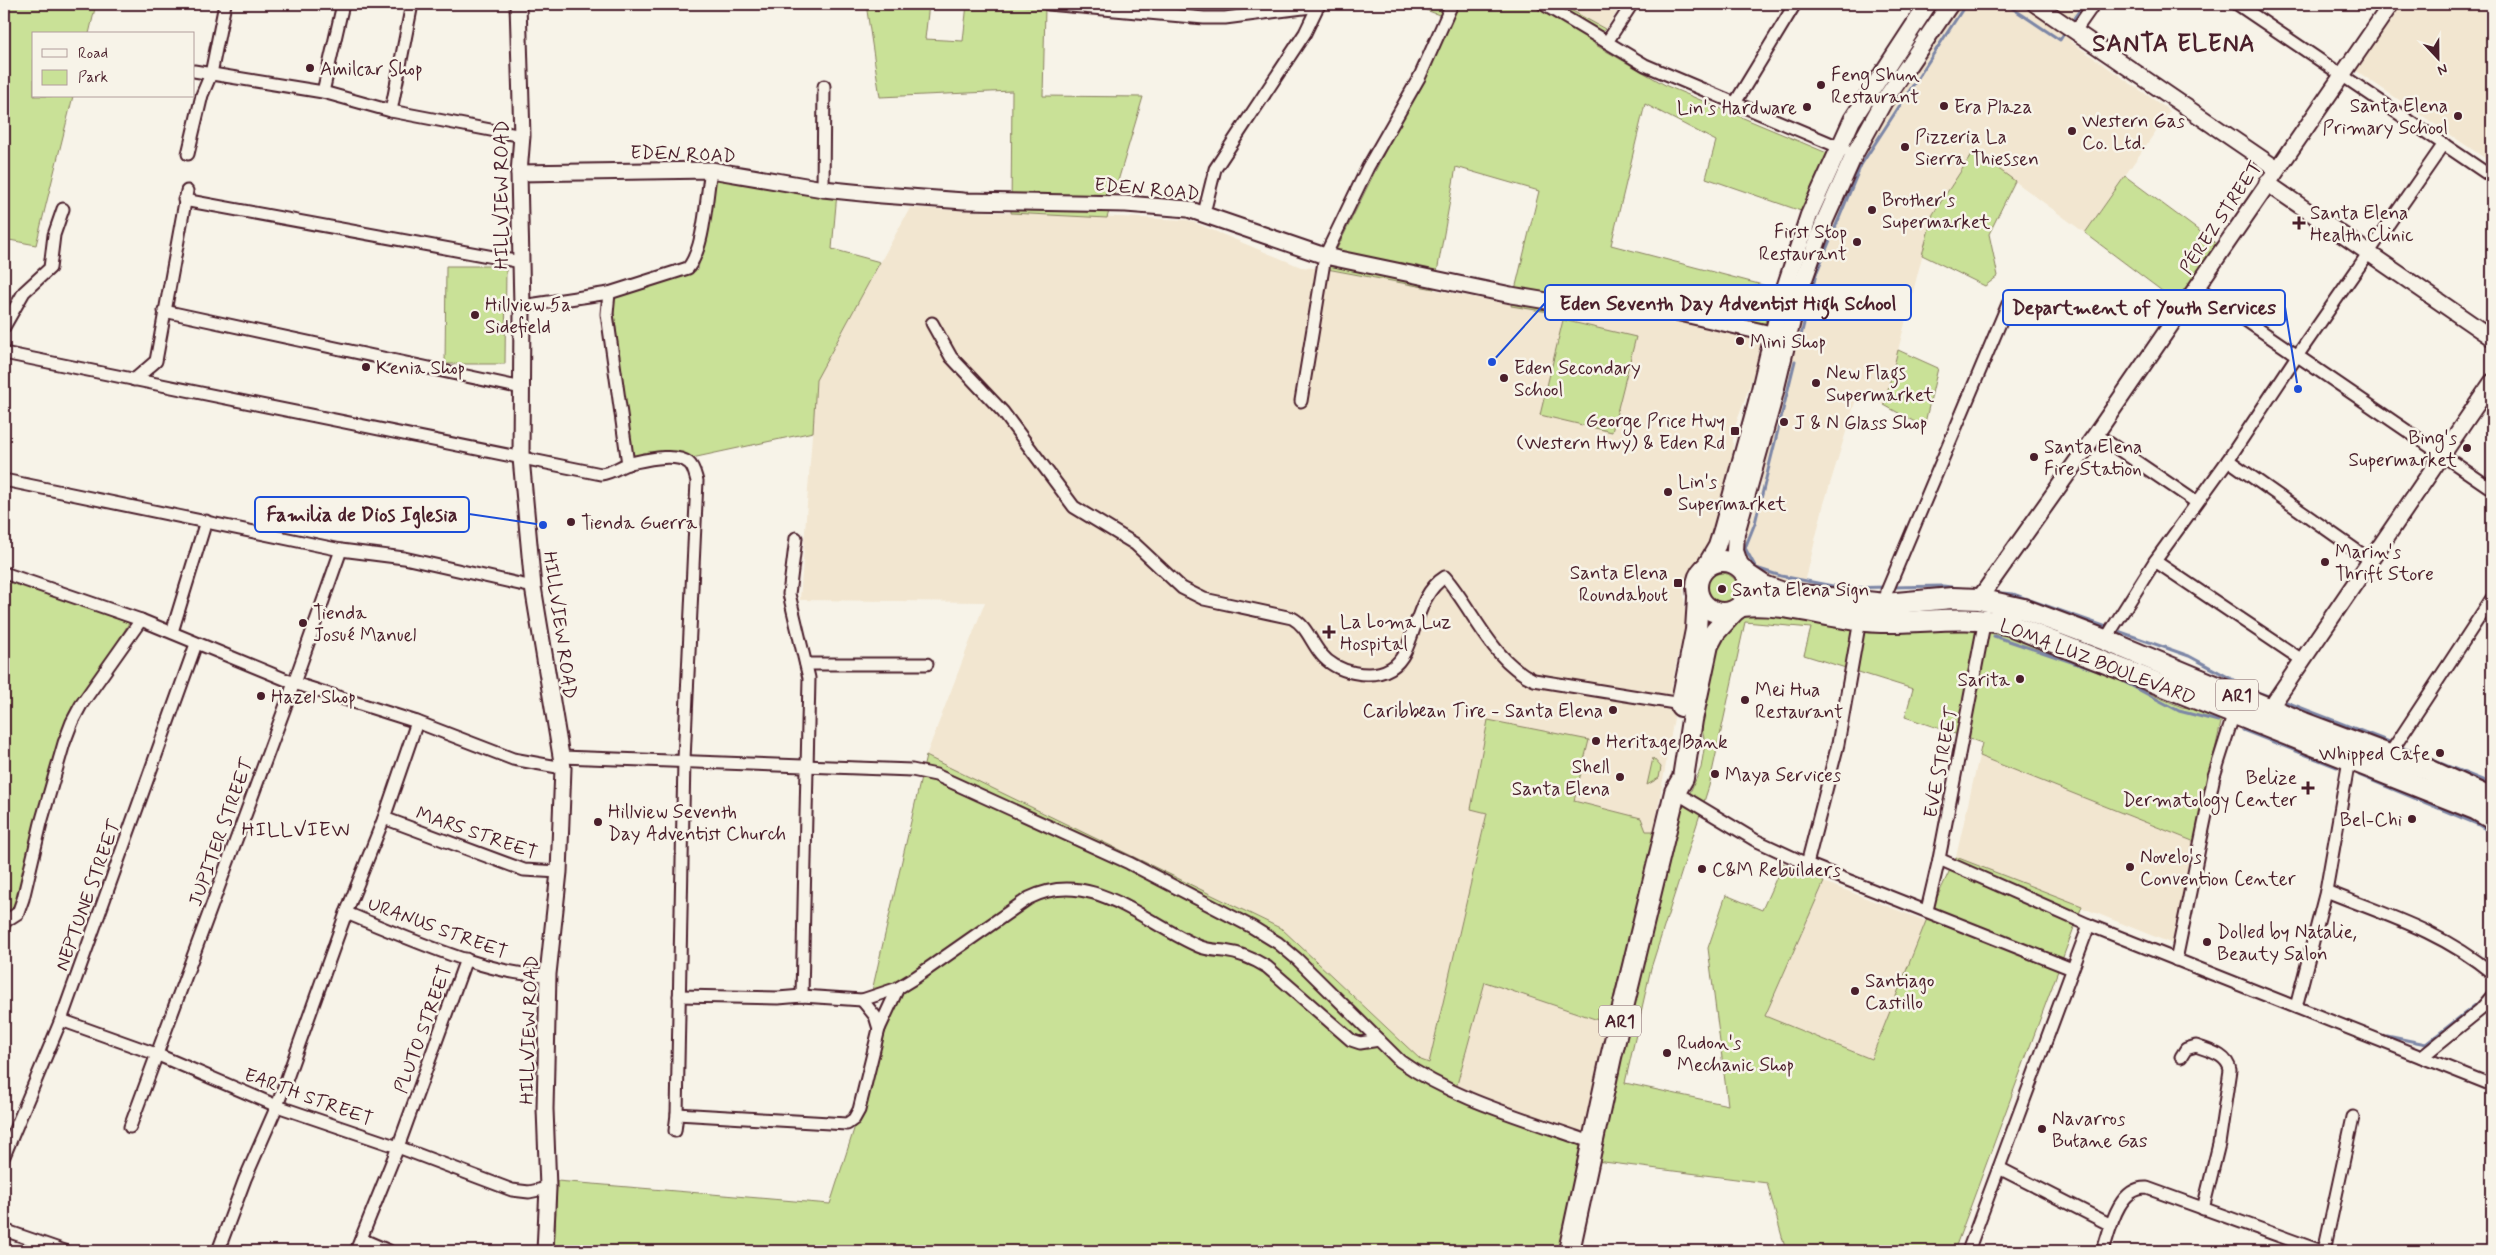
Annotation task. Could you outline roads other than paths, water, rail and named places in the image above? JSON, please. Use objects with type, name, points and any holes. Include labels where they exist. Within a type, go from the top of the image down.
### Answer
[{"type":"highway","points":[[1726,561],[1743,571],[1748,580],[1748,594],[1738,609],[1718,614],[1710,611],[1698,598],[1697,582],[1704,568],[1711,564],[1726,561]]},
{"type":"highway","name":"LOMA LUZ BOULEVARD","points":[[1743,571],[1774,591],[1885,604],[1952,598],[1979,599],[2023,609],[2105,640],[2492,798]]},
{"type":"highway","name":"AR1","points":[[1675,792],[1672,776],[1681,704],[1696,630],[1698,598]]},
{"type":"highway","name":"LOMA LUZ BOULEVARD","points":[[1738,609],[1781,606],[1882,622],[1985,619],[2035,633],[2475,810],[2492,819]]},
{"type":"highway","name":"AR1","points":[[1569,1251],[1611,1057],[1675,792],[1683,778],[1692,720],[1708,645],[1714,632],[1738,609]]},
{"type":"main road","points":[[1743,571],[1735,551],[1736,533],[1770,413],[1798,296],[1847,151],[1852,120],[1928,4]]},
{"type":"main road","points":[[1704,568],[1717,546],[1725,521],[1757,402],[1772,334],[1796,249],[1847,151],[1950,4]]},
{"type":"street","points":[[188,154],[202,95],[211,74],[225,4]]},
{"type":"street","points":[[323,92],[344,4]]},
{"type":"street","points":[[391,111],[412,4]]},
{"type":"street","name":"HILLVIEW ROAD","points":[[518,4],[522,136],[519,173],[522,306],[521,458],[533,587],[544,665],[563,762],[559,872],[548,974],[545,1109],[548,1188],[545,1251]]},
{"type":"street","points":[[1048,4],[1218,18],[1319,5]]},
{"type":"street","points":[[1301,401],[1325,256],[1368,167],[1420,76],[1452,4]]},
{"type":"street","points":[[1543,4],[1645,65],[1847,151]]},
{"type":"street","points":[[1607,42],[1632,4]]},
{"type":"street","points":[[1735,103],[1795,4]]},
{"type":"street","points":[[2035,4],[2277,169]]},
{"type":"street","points":[[2075,31],[2094,4]]},
{"type":"street","name":"PÉREZ STREET","points":[[1979,599],[2096,434],[2391,4]]},
{"type":"street","points":[[1204,213],[1215,169],[1305,33],[1319,5]]},
{"type":"street","points":[[2242,5],[2492,177]]},
{"type":"street","points":[[195,71],[323,92],[391,111],[522,136]]},
{"type":"street","points":[[823,189],[824,86]]},
{"type":"street","points":[[2105,640],[2156,560],[2228,460],[2297,356],[2444,144]]},
{"type":"street","points":[[522,306],[609,293],[688,268],[694,259],[699,245],[711,170]]},
{"type":"street","name":"EDEN ROAD","points":[[519,173],[711,170],[823,189],[964,201],[1126,204],[1188,209],[1325,256],[1511,295],[1562,303],[1676,312],[1788,338]]},
{"type":"street","points":[[2267,183],[2492,338]]},
{"type":"street","points":[[134,380],[156,361],[186,195],[521,262]]},
{"type":"street","points":[[4,327],[24,292],[50,268],[54,234],[63,210]]},
{"type":"street","points":[[2196,287],[2492,489]]},
{"type":"street","points":[[609,293],[607,314],[628,464]]},
{"type":"street","points":[[1885,604],[1891,582],[2008,304]]},
{"type":"street","points":[[164,311],[522,388]]},
{"type":"street","points":[[932,323],[951,357],[1003,412],[1074,507],[1135,544],[1182,588],[1192,594],[1204,599],[1292,618],[1302,626],[1322,656],[1328,660],[1345,669],[1363,674],[1380,674],[1396,665],[1411,638],[1427,594],[1433,586],[1445,577],[1502,657],[1523,676],[1534,680],[1681,704]]},
{"type":"street","points":[[4,353],[601,474],[620,469],[628,464],[667,458],[680,459],[689,463],[697,481],[684,760],[677,1114],[675,1131]]},
{"type":"street","points":[[2270,708],[2492,382]]},
{"type":"street","points":[[2096,434],[2196,502]]},
{"type":"street","points":[[2228,460],[2370,560]]},
{"type":"street","points":[[4,480],[341,550],[404,558],[533,587]]},
{"type":"street","points":[[172,632],[206,521]]},
{"type":"street","points":[[796,538],[789,594],[809,678],[802,900],[802,996]]},
{"type":"street","name":"JUPITER STREET","points":[[130,1126],[294,683],[341,550]]},
{"type":"street","points":[[2156,560],[2302,660]]},
{"type":"street","points":[[4,573],[141,620],[294,683],[416,722],[513,759],[563,762],[684,760],[912,770],[936,775],[1129,864],[1221,910],[1278,943],[1412,1070],[1448,1089],[1593,1143]]},
{"type":"street","points":[[2389,755],[2492,598]]},
{"type":"street","name":"EVE STREET","points":[[1927,910],[1939,859],[1985,619]]},
{"type":"street","points":[[4,922],[18,913],[23,899],[41,823],[72,722],[81,705],[141,620]]},
{"type":"street","points":[[1807,864],[1838,744],[1860,620]]},
{"type":"street","name":"NEPTUNE STREET","points":[[4,1156],[9,1124],[61,1020],[196,644]]},
{"type":"street","points":[[806,664],[928,664]]},
{"type":"street","points":[[2176,960],[2214,776],[2234,713]]},
{"type":"street","points":[[218,1251],[245,1179],[277,1106],[346,913],[384,818],[416,722]]},
{"type":"street","points":[[2296,1007],[2326,892],[2349,760]]},
{"type":"street","points":[[1675,792],[1755,840],[1807,864],[2072,969]]},
{"type":"street","name":"MARS STREET","points":[[384,818],[524,870],[559,872]]},
{"type":"street","points":[[1939,859],[2090,926],[2492,1085]]},
{"type":"street","points":[[679,996],[778,998],[802,996],[862,1000],[898,988],[1029,898],[1042,892],[1065,888],[1086,891],[1106,897],[1197,946],[1255,959],[1267,967],[1351,1040],[1360,1043],[1379,1040]]},
{"type":"street","points":[[2326,892],[2429,931],[2469,954],[2492,973]]},
{"type":"street","name":"URANUS STREET","points":[[346,913],[466,959],[526,976],[548,974]]},
{"type":"street","points":[[1968,1251],[2072,969],[2090,926]]},
{"type":"street","name":"PLUTO STREET","points":[[356,1251],[398,1147],[466,959]]},
{"type":"street","points":[[677,1114],[847,1124],[854,1119],[860,1110],[879,1029],[898,988]]},
{"type":"street","points":[[2422,1058],[2480,1010],[2492,996]]},
{"type":"street","points":[[862,1000],[875,1016],[879,1029]]},
{"type":"street","name":"EARTH STREET","points":[[61,1020],[156,1054],[277,1106],[398,1147],[512,1190],[529,1192],[548,1188]]},
{"type":"street","points":[[2181,1057],[2186,1049],[2196,1046],[2220,1055],[2226,1060],[2230,1070],[2220,1144],[2203,1209]]},
{"type":"street","points":[[2103,1251],[2111,1225],[2126,1195],[2139,1188],[2147,1188],[2322,1251],[2353,1117]]},
{"type":"street","points":[[1999,1168],[2111,1225]]},
{"type":"street","points":[[4,1230],[65,1251]]},
{"type":"street","points":[[361,1239],[389,1251]]},
{"type":"waterway","points":[[1799,344],[1816,274],[1861,165],[1966,4]]},
{"type":"waterway","points":[[2006,4],[2060,40],[2063,35]]},
{"type":"waterway","points":[[2074,18],[2084,4]]},
{"type":"waterway","points":[[1795,361],[1755,523],[1745,548],[1756,568],[1781,576],[1843,588],[1887,587]]},
{"type":"waterway","points":[[1893,587],[1943,586],[1966,589]]},
{"type":"waterway","points":[[1990,592],[2013,594],[2189,656],[2254,691],[2271,697]]},
{"type":"waterway","points":[[1994,636],[2113,676],[2179,711],[2218,721]]},
{"type":"waterway","points":[[2281,700],[2392,743]]},
{"type":"waterway","points":[[2243,730],[2337,767]]},
{"type":"waterway","points":[[2398,746],[2492,784]]},
{"type":"waterway","points":[[2359,775],[2477,824],[2492,833]]},
{"type":"waterway","points":[[2387,1036],[2426,1044],[2478,1003]]},
{"type":"place","name":"Amilcar Shop","points":[[310,68]]},
{"type":"place","name":"Feng Shun Restaurant","points":[[1821,85]]},
{"type":"place","name":"Era Plaza","points":[[1944,106]]},
{"type":"place","name":"Lin's Hardware","points":[[1807,107]]},
{"type":"place","name":"Santa Elena Primary School","points":[[2458,116]]},
{"type":"place","name":"Western Gas Co. Ltd.","points":[[2072,131]]},
{"type":"place","name":"Pizzeria La Sierra Thiessen","points":[[1905,147]]},
{"type":"place","name":"Brother's Supermarket","points":[[1872,210]]},
{"type":"place","name":"Santa Elena Health Clinic","points":[[2299,223]]},
{"type":"place","name":"First Stop Restaurant","points":[[1857,242]]},
{"type":"place","name":"Hillview 5a Sidefield","points":[[475,315]]},
{"type":"place","name":"Mini Shop","points":[[1740,341]]},
{"type":"place","name":"Eden Seventh Day Adventist High School","points":[[1492,362]]},
{"type":"place","name":"Kenia Shop","points":[[366,367]]},
{"type":"place","name":"Eden Secondary School","points":[[1504,378]]},
{"type":"place","name":"New Flags Supermarket","points":[[1816,383]]},
{"type":"place","name":"Department of Youth Services","points":[[2298,389]]},
{"type":"place","name":"J & N Glass Shop","points":[[1784,422]]},
{"type":"place","name":"George Price Hwy (Western Hwy) & Eden Rd","points":[[1735,431]]},
{"type":"place","name":"Bing's Supermarket","points":[[2467,448]]},
{"type":"place","name":"Santa Elena Fire Station","points":[[2034,457]]},
{"type":"place","name":"Lin's Supermarket","points":[[1668,492]]},
{"type":"place","name":"Tienda Guerra","points":[[571,522]]},
{"type":"place","name":"Familia de Dios Iglesia","points":[[543,525]]},
{"type":"place","name":"Marin's Thrift Store","points":[[2325,562]]},
{"type":"place","name":"Santa Elena Roundabout","points":[[1678,583]]},
{"type":"place","name":"Santa Elena Sign","points":[[1722,589]]},
{"type":"place","name":"Tienda Josué Manuel","points":[[303,623]]},
{"type":"place","name":"La Loma Luz Hospital","points":[[1329,632]]},
{"type":"place","name":"Sarita","points":[[2020,679]]},
{"type":"place","name":"Hazel Shop","points":[[261,696]]},
{"type":"place","name":"Mei Hua Restaurant","points":[[1745,700]]},
{"type":"place","name":"Caribbean Tire - Santa Elena","points":[[1613,710]]},
{"type":"place","name":"Heritage Bank","points":[[1596,741]]},
{"type":"place","name":"Whipped Cafe","points":[[2440,753]]},
{"type":"place","name":"Maya Services","points":[[1715,774]]},
{"type":"place","name":"Shell Santa Elena","points":[[1620,777]]},
{"type":"place","name":"Belize Dermatology Center","points":[[2308,788]]},
{"type":"place","name":"Bel-Chi","points":[[2412,819]]},
{"type":"place","name":"Hillview Seventh Day Adventist Church","points":[[598,822]]},
{"type":"place","name":"Novelo's Convention Center","points":[[2130,867]]},
{"type":"place","name":"C&M Rebuilders","points":[[1702,869]]},
{"type":"place","name":"Dolled by Natalie, Beauty Salon","points":[[2207,942]]},
{"type":"place","name":"Santiago Castillo","points":[[1855,991]]},
{"type":"place","name":"Rudon's Mechanic Shop","points":[[1667,1053]]},
{"type":"place","name":"Navarros Butane Gas","points":[[2042,1129]]},
{"type":"district","name":"SANTA ELENA","points":[[2174,43]]},
{"type":"district","name":"HILLVIEW","points":[[296,829]]}]
